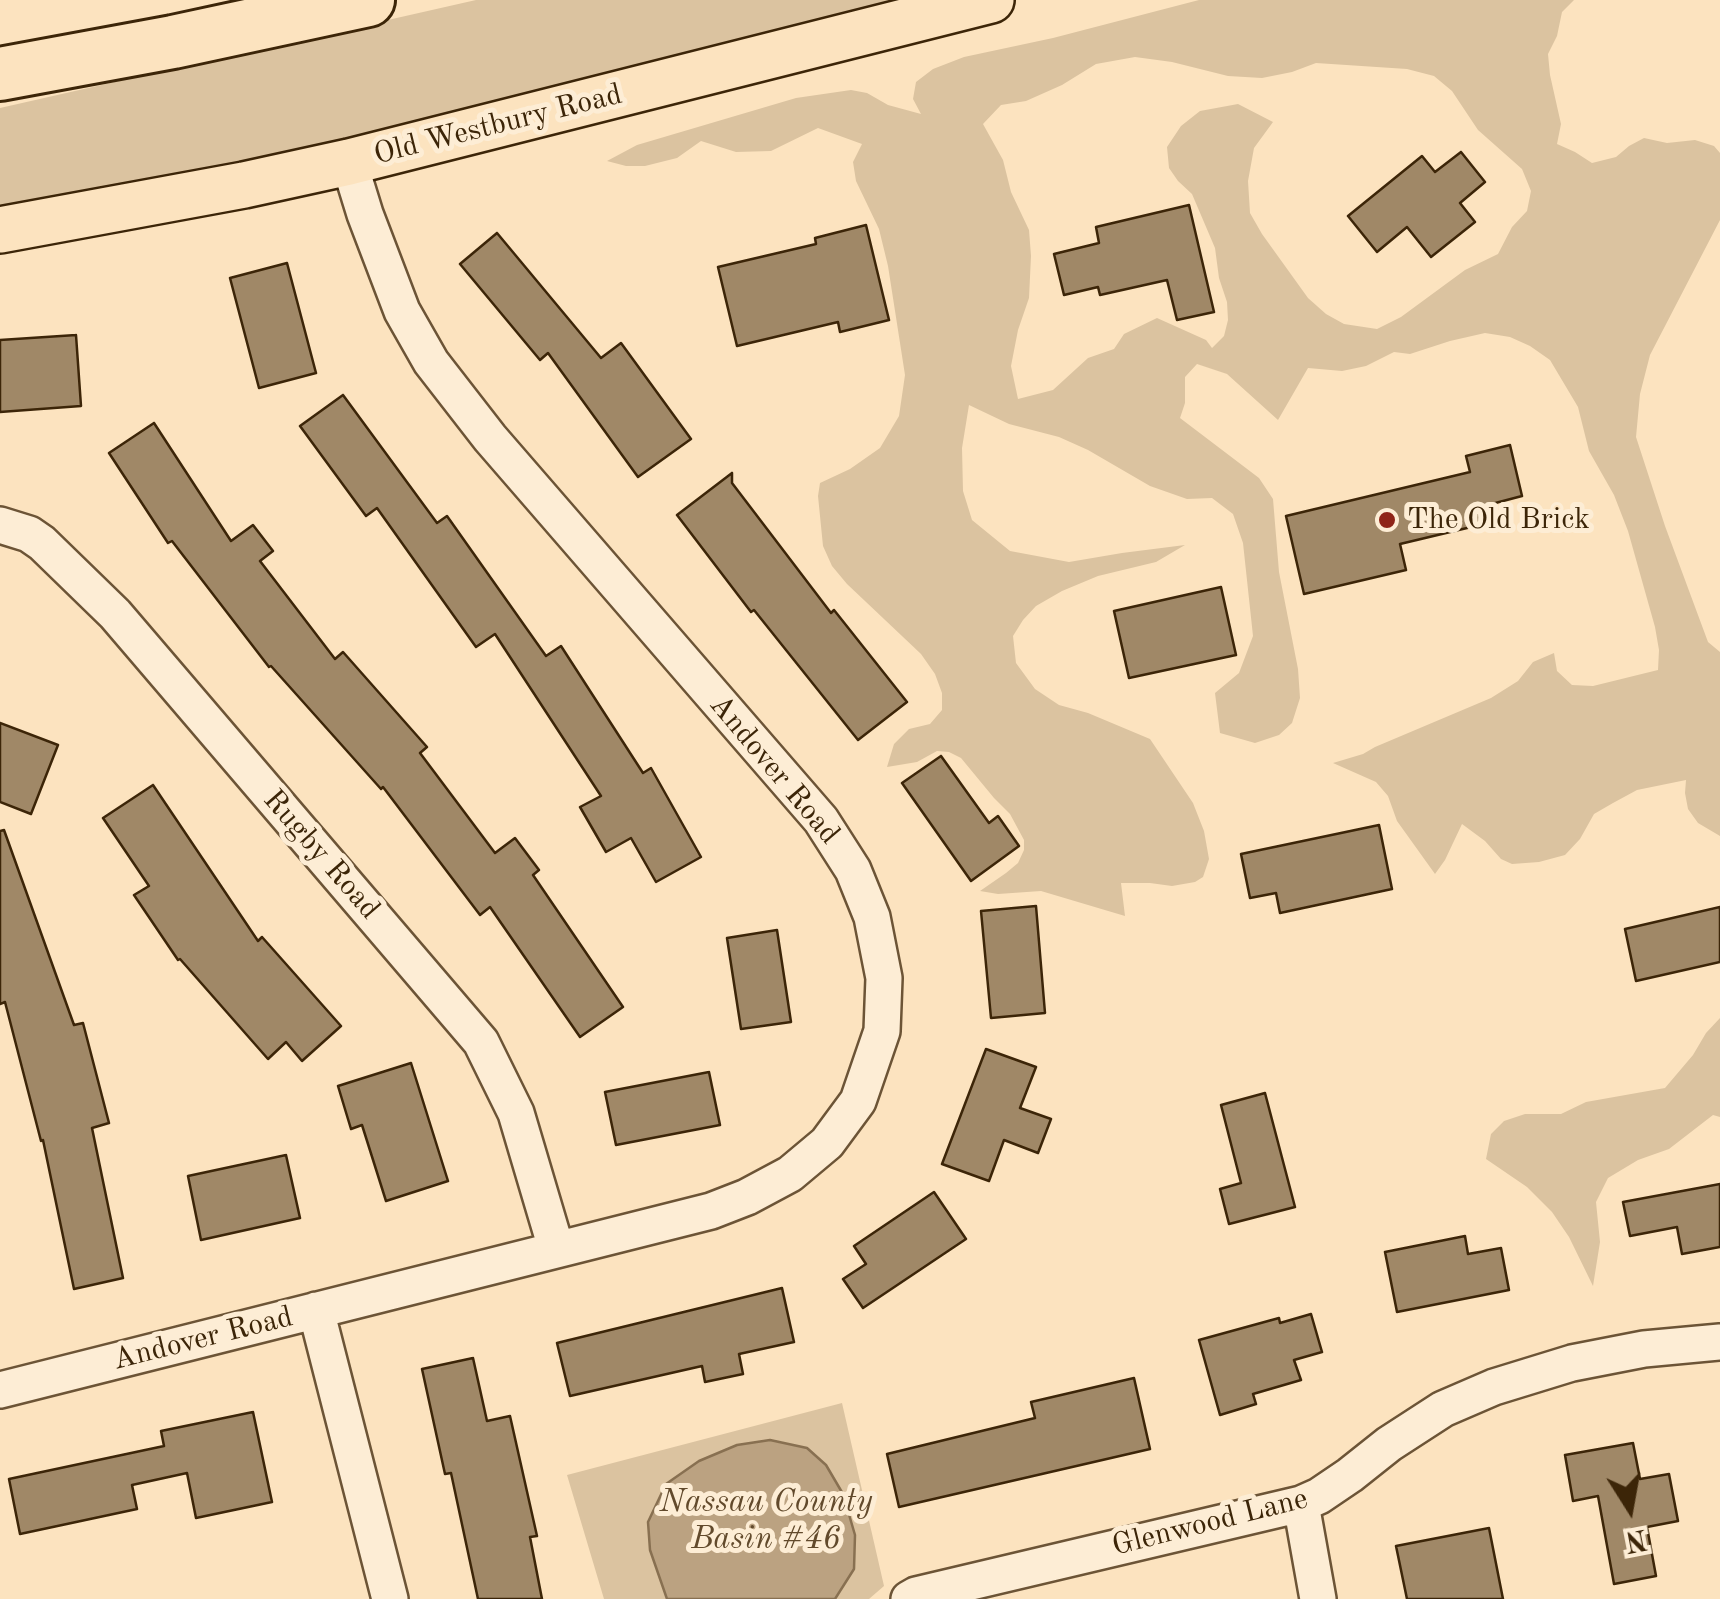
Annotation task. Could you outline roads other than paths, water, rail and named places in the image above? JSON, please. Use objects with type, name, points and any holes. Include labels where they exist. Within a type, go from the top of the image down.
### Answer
[{"type":"highway","points":[[0,74],[368,0]]},
{"type":"main road","name":"Old Westbury Road","points":[[0,230],[349,162],[991,0]]},
{"type":"street","name":"Andover Road","points":[[3,1379],[316,1310],[710,1211],[747,1197],[790,1174],[826,1143],[858,1101],[882,1031],[884,978],[872,916],[853,870],[821,820],[490,438],[432,362],[402,311],[349,162]]},
{"type":"street","name":"Rugby Road","points":[[0,525],[29,534],[42,543],[115,614],[481,1042],[516,1113],[556,1248]]},
{"type":"street","points":[[316,1310],[390,1599]]},
{"type":"street","name":"Glenwood Lane","points":[[909,1599],[1301,1504],[1350,1476],[1388,1444],[1443,1409],[1494,1387],[1572,1363],[1644,1349],[1720,1342]]},
{"type":"street","points":[[1301,1504],[1318,1599]]},
{"type":"water","name":"Nassau County Basin #46","points":[[770,1440],[807,1448],[826,1465],[843,1494],[855,1535],[854,1569],[835,1599],[667,1599],[650,1550],[648,1522],[666,1484],[699,1461],[737,1445]]},
{"type":"place","name":"The Old Brick","points":[[1387,520]]}]
